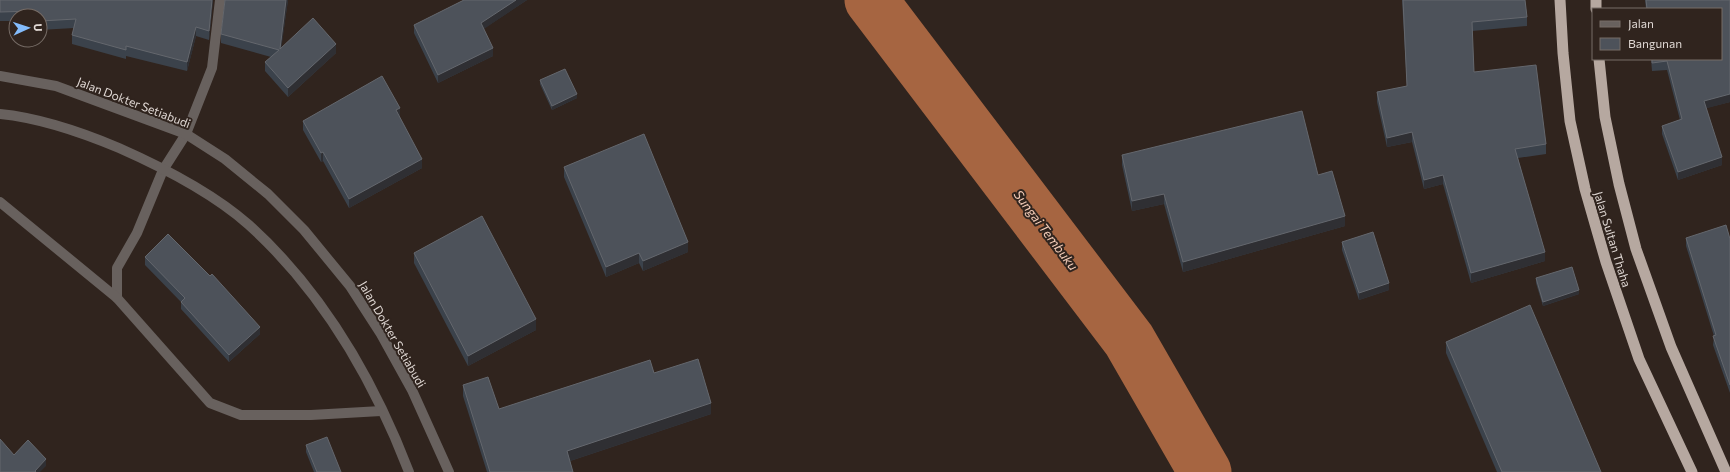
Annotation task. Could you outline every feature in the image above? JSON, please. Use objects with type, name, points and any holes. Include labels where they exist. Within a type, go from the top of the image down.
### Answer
[{"type":"highway","name":"Jalan Sultan Thaha","points":[[1560,0],[1563,53],[1570,121],[1585,189],[1606,262],[1639,359],[1692,472]]},
{"type":"highway","name":"Jalan Sultan Thaha","points":[[1599,60],[1605,117],[1619,184],[1636,249],[1671,347],[1726,472]]},
{"type":"street","points":[[117,298],[117,268],[137,233],[163,170],[186,134],[212,68],[220,0]]},
{"type":"street","name":"Jalan Dokter Setiabudi","points":[[0,76],[56,86],[186,134],[225,159],[268,194],[304,230],[350,286],[381,334],[412,390],[449,472]]},
{"type":"street","points":[[0,114],[50,124],[88,135],[140,158],[205,192],[248,225],[284,260],[324,310],[356,360],[392,430],[409,472]]},
{"type":"street","points":[[0,202],[117,298],[210,403],[241,415],[311,415],[381,411]]},
{"type":"building","points":[[0,0],[212,0],[209,31],[196,27],[187,62],[126,46],[126,50],[72,35],[76,19],[48,21],[48,8],[8,8],[8,12],[0,12]]},
{"type":"building","points":[[225,0],[286,0],[280,49],[313,18],[336,44],[288,88],[265,62],[279,50],[221,34]]},
{"type":"building","points":[[464,0],[516,0],[481,23],[493,48],[438,75],[414,25]]},
{"type":"building","points":[[1403,0],[1525,0],[1527,17],[1472,22],[1474,72],[1536,65],[1546,144],[1515,149],[1545,252],[1471,273],[1443,175],[1424,180],[1412,132],[1387,138],[1377,92],[1407,86]]},
{"type":"building","points":[[1646,0],[1730,0],[1730,94],[1704,101],[1722,157],[1678,172],[1662,126],[1682,119],[1667,61],[1652,63],[1652,60],[1722,60],[1722,8],[1647,8]]},
{"type":"building","points":[[565,69],[577,94],[552,106],[540,80]]},
{"type":"building","points":[[382,76],[400,108],[396,110],[422,159],[349,199],[323,152],[321,153],[303,121]]},
{"type":"building","points":[[1302,111],[1318,175],[1332,171],[1345,216],[1183,262],[1164,194],[1132,201],[1122,155]]},
{"type":"building","points":[[644,134],[688,242],[643,261],[639,253],[606,267],[564,167]]},
{"type":"building","points":[[482,216],[536,319],[468,356],[414,253]]},
{"type":"building","points":[[1726,225],[1730,239],[1730,385],[1713,336],[1716,335],[1686,238]]},
{"type":"building","points":[[1373,232],[1389,283],[1359,293],[1342,242]]},
{"type":"building","points":[[168,234],[210,276],[212,274],[260,327],[229,355],[181,302],[185,298],[145,257]]},
{"type":"building","points":[[1572,267],[1579,290],[1543,302],[1536,278]]},
{"type":"building","points":[[1530,305],[1601,472],[1502,472],[1446,342]]},
{"type":"building","points":[[698,359],[711,403],[567,451],[573,472],[490,472],[463,385],[488,377],[499,409],[650,360],[654,373]]},
{"type":"building","points":[[327,437],[341,472],[317,472],[306,445]]},
{"type":"building","points":[[0,439],[14,455],[28,440],[46,459],[35,471],[36,472],[0,472]]},
{"type":"waterway","name":"Sungai Tembuku","points":[[871,0],[1129,340],[1205,472]]}]
